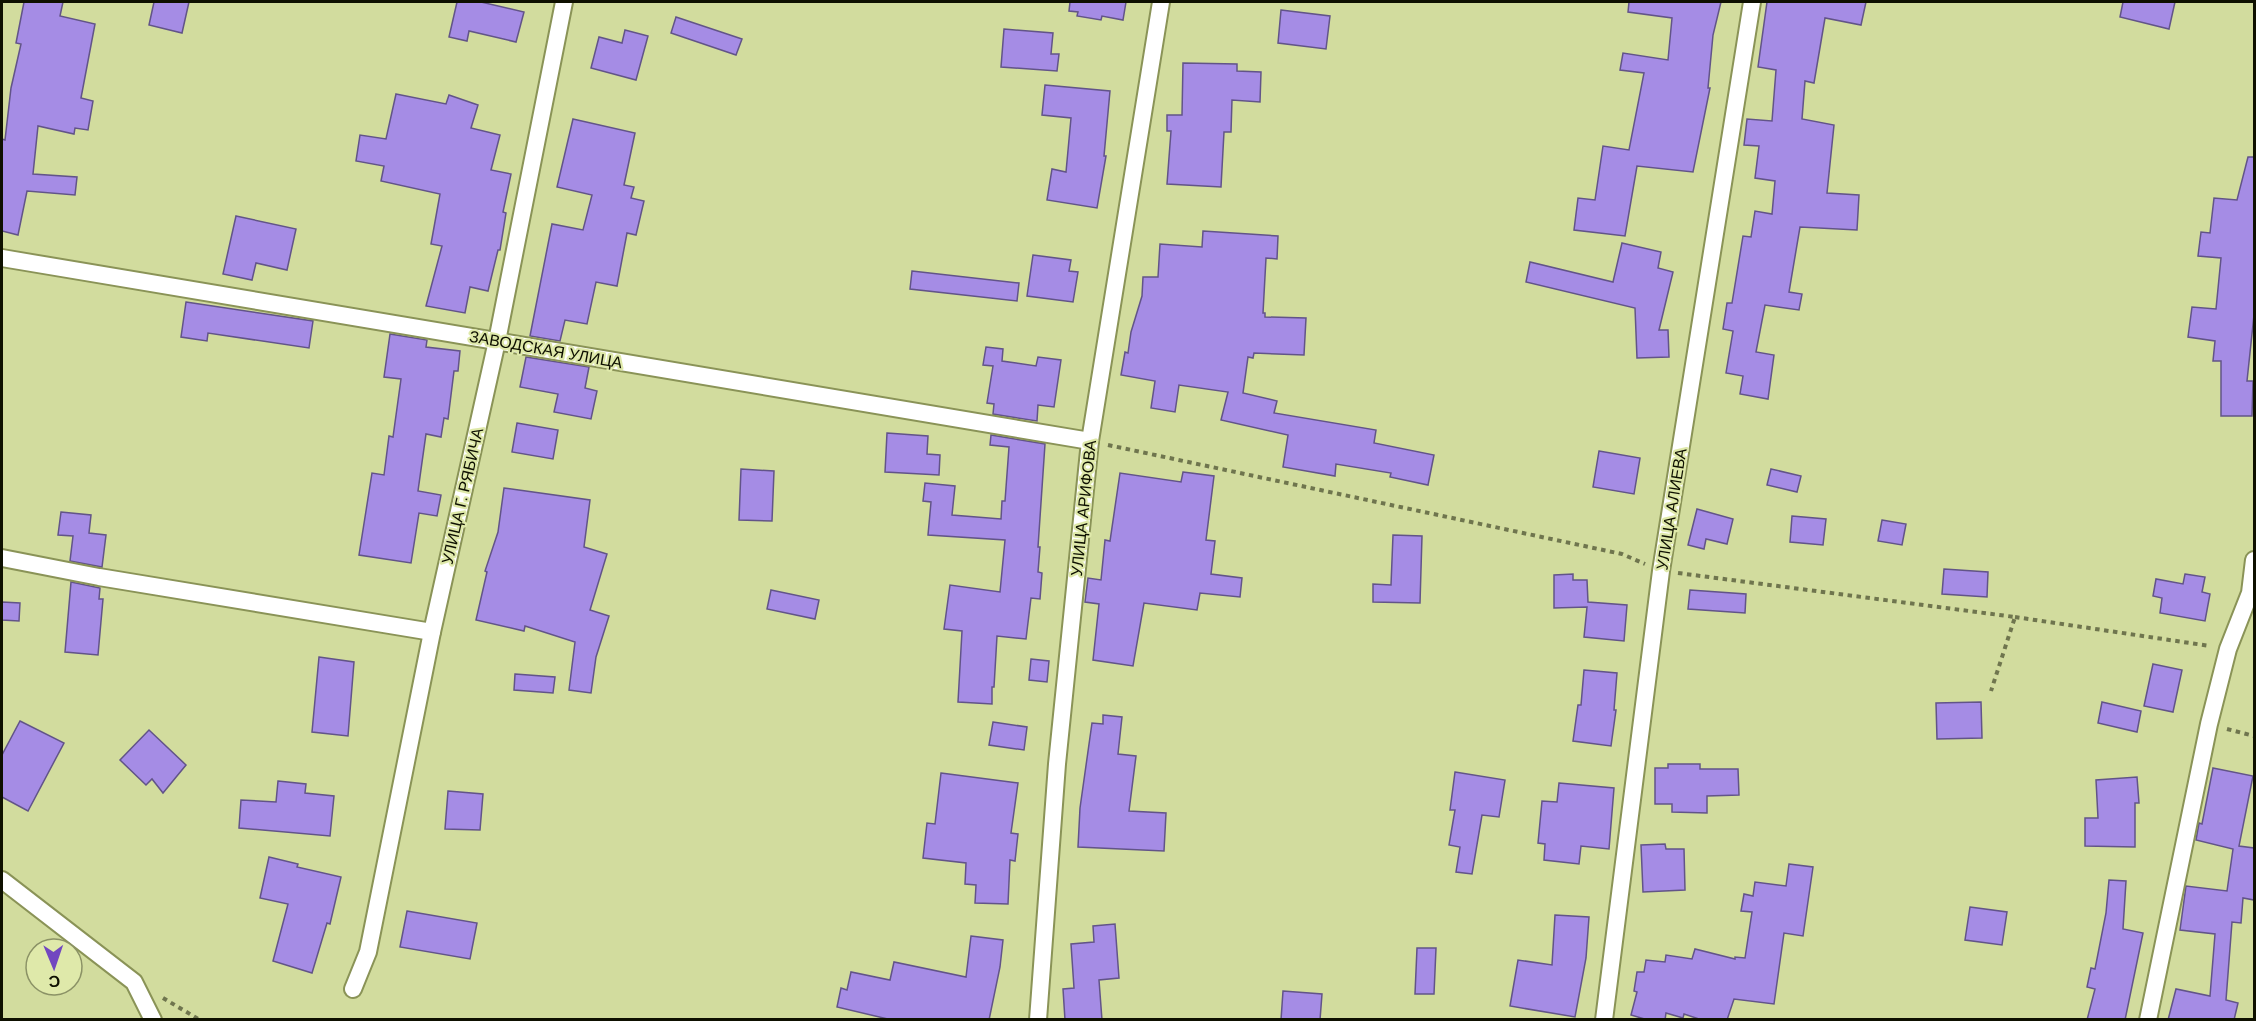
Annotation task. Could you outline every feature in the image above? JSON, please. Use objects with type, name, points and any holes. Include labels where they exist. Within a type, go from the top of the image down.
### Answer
[{"type":"street","name":"УЛИЦА Г. РЯБИЧА","points":[[353,989],[368,952],[432,632],[497,341],[564,2]]},
{"type":"street","name":"УЛИЦА АРИФОВА","points":[[1038,1020],[1057,764],[1090,441],[1161,2]]},
{"type":"street","name":"УЛИЦА АЛИЕВА","points":[[1604,1020],[1661,571],[1752,2]]},
{"type":"street","name":"ЗАВОДСКАЯ УЛИЦА","points":[[2,258],[1090,441]]},
{"type":"street","points":[[2,558],[99,577],[432,632]]},
{"type":"street","points":[[2148,1020],[2209,724],[2228,649],[2250,593],[2254,560]]},
{"type":"street","points":[[2,880],[134,982],[153,1020]]},
{"type":"path","points":[[1090,441],[1622,554],[1661,571],[2015,617],[2228,649]]},
{"type":"path","points":[[1991,691],[2015,617]]},
{"type":"path","points":[[2209,724],[2254,736]]},
{"type":"building","points":[[24,2],[63,2],[60,16],[95,24],[81,98],[93,101],[88,130],[75,128],[74,134],[38,126],[33,174],[77,177],[75,195],[27,191],[18,235],[2,231],[2,139],[5,140],[11,88],[21,44],[16,43]]},
{"type":"building","points":[[154,2],[189,2],[182,33],[149,25]]},
{"type":"building","points":[[457,2],[481,2],[524,12],[516,42],[469,31],[467,41],[449,37]]},
{"type":"building","points":[[1070,2],[1126,2],[1123,20],[1102,16],[1101,20],[1077,16],[1078,12],[1069,11]]},
{"type":"building","points":[[1629,2],[1721,2],[1713,35],[1708,88],[1710,88],[1693,172],[1637,166],[1625,236],[1574,230],[1578,198],[1595,200],[1603,146],[1629,150],[1644,73],[1620,70],[1623,53],[1668,60],[1672,18],[1628,12]]},
{"type":"building","points":[[1767,2],[1866,2],[1861,25],[1825,18],[1814,83],[1805,81],[1802,119],[1834,125],[1827,193],[1859,195],[1857,230],[1800,227],[1789,292],[1802,294],[1799,310],[1765,305],[1756,352],[1774,355],[1768,399],[1740,394],[1743,376],[1726,373],[1733,331],[1723,329],[1727,303],[1732,303],[1743,236],[1751,237],[1755,211],[1772,214],[1775,181],[1755,178],[1759,146],[1744,145],[1747,119],[1772,121],[1776,70],[1758,67]]},
{"type":"building","points":[[2123,2],[2175,2],[2169,29],[2120,17]]},
{"type":"building","points":[[1281,10],[1330,16],[1326,49],[1278,43]]},
{"type":"building","points":[[676,17],[742,39],[736,55],[671,33]]},
{"type":"building","points":[[1004,29],[1053,33],[1051,54],[1059,54],[1057,71],[1001,67]]},
{"type":"building","points":[[625,30],[648,36],[636,80],[591,68],[599,37],[622,43]]},
{"type":"building","points":[[1183,63],[1237,64],[1237,71],[1261,72],[1260,102],[1232,100],[1231,132],[1224,132],[1221,187],[1167,184],[1171,131],[1167,131],[1167,115],[1182,115]]},
{"type":"building","points":[[1045,85],[1110,91],[1104,156],[1106,156],[1097,208],[1047,200],[1052,169],[1066,172],[1071,118],[1042,115]]},
{"type":"building","points":[[396,94],[446,104],[449,95],[478,105],[471,128],[500,135],[491,170],[511,174],[503,212],[506,213],[500,250],[498,250],[488,291],[470,287],[465,313],[426,306],[442,246],[431,244],[440,194],[381,181],[384,166],[356,161],[360,135],[386,139]]},
{"type":"building","points":[[573,119],[635,133],[624,185],[634,187],[631,198],[644,201],[636,235],[627,233],[617,286],[596,282],[587,324],[565,320],[560,341],[530,336],[552,224],[583,230],[592,195],[557,187]]},
{"type":"building","points":[[2248,157],[2254,157],[2254,315],[2247,381],[2253,381],[2252,416],[2221,416],[2221,361],[2213,361],[2215,341],[2188,337],[2192,307],[2216,309],[2221,258],[2198,256],[2201,232],[2210,233],[2214,198],[2237,200]]},
{"type":"building","points":[[236,216],[296,229],[287,270],[256,263],[252,280],[223,274]]},
{"type":"building","points":[[1203,231],[1278,236],[1277,259],[1266,258],[1263,313],[1265,317],[1306,318],[1304,355],[1254,353],[1253,358],[1248,357],[1243,393],[1277,401],[1274,413],[1376,430],[1374,443],[1434,455],[1428,485],[1390,477],[1391,473],[1336,464],[1335,476],[1283,467],[1288,435],[1221,420],[1228,392],[1179,385],[1175,412],[1151,408],[1155,381],[1121,375],[1125,352],[1128,353],[1131,332],[1142,296],[1143,277],[1158,277],[1160,244],[1202,247]]},
{"type":"building","points":[[1622,243],[1661,252],[1658,268],[1673,272],[1659,330],[1668,330],[1669,357],[1637,358],[1635,308],[1526,282],[1530,262],[1613,282]]},
{"type":"building","points":[[1033,255],[1071,260],[1069,271],[1078,272],[1073,302],[1027,296]]},
{"type":"building","points":[[912,271],[1019,283],[1017,301],[910,289]]},
{"type":"building","points":[[186,302],[313,321],[309,348],[208,333],[207,341],[181,337]]},
{"type":"building","points":[[390,334],[427,340],[426,347],[460,351],[458,371],[454,371],[448,419],[444,418],[441,437],[426,434],[418,491],[441,495],[437,516],[419,513],[411,563],[359,555],[372,473],[384,475],[389,436],[393,437],[401,379],[384,377]]},
{"type":"building","points":[[986,347],[1003,349],[1002,361],[1036,366],[1038,357],[1061,360],[1054,407],[1038,405],[1037,421],[993,414],[994,404],[987,403],[993,366],[983,365]]},
{"type":"building","points":[[526,357],[589,367],[585,388],[597,391],[591,419],[554,412],[558,394],[520,387]]},
{"type":"building","points":[[517,423],[558,430],[553,459],[512,452]]},
{"type":"building","points":[[887,433],[928,436],[927,454],[940,455],[939,475],[885,472]]},
{"type":"building","points":[[991,435],[1045,444],[1038,547],[1040,547],[1038,572],[1042,573],[1040,599],[1031,598],[1026,639],[997,636],[992,704],[958,702],[962,631],[944,629],[950,585],[1000,592],[1005,540],[928,535],[931,502],[923,501],[925,483],[955,486],[952,515],[1001,519],[1002,501],[1005,501],[1009,447],[990,445]]},
{"type":"building","points":[[1599,451],[1640,458],[1634,494],[1593,487]]},
{"type":"building","points":[[741,469],[774,471],[772,521],[739,520]]},
{"type":"building","points":[[1771,469],[1801,476],[1797,492],[1767,485]]},
{"type":"building","points":[[1183,472],[1214,476],[1206,540],[1215,541],[1211,574],[1242,578],[1240,597],[1200,593],[1197,610],[1144,603],[1133,666],[1093,660],[1099,604],[1085,602],[1088,578],[1101,580],[1105,540],[1110,541],[1120,473],[1181,482]]},
{"type":"building","points":[[504,488],[590,500],[584,547],[607,554],[590,610],[609,616],[596,657],[591,693],[569,690],[575,642],[525,626],[524,631],[476,620],[487,572],[485,571],[498,532]]},
{"type":"building","points":[[1697,509],[1733,519],[1727,544],[1706,539],[1704,549],[1688,545]]},
{"type":"building","points":[[61,512],[91,515],[89,533],[106,535],[102,567],[70,561],[73,536],[58,535]]},
{"type":"building","points":[[1792,516],[1826,519],[1823,545],[1790,542]]},
{"type":"building","points":[[1882,520],[1906,524],[1902,545],[1878,541]]},
{"type":"building","points":[[1393,535],[1422,536],[1420,603],[1373,602],[1373,584],[1391,585]]},
{"type":"building","points":[[1944,569],[1988,572],[1987,597],[1942,594]]},
{"type":"building","points":[[1573,574],[1573,580],[1587,580],[1588,602],[1627,605],[1624,641],[1584,637],[1587,607],[1554,608],[1554,575]]},
{"type":"building","points":[[2185,574],[2205,577],[2202,592],[2210,594],[2205,621],[2160,613],[2162,598],[2153,596],[2156,579],[2183,584]]},
{"type":"building","points":[[71,582],[100,588],[99,599],[103,599],[98,655],[65,652]]},
{"type":"building","points":[[771,590],[819,600],[815,619],[767,609]]},
{"type":"building","points":[[1690,590],[1746,594],[1745,613],[1688,609]]},
{"type":"building","points":[[2,602],[20,603],[19,621],[2,620]]},
{"type":"building","points":[[319,657],[354,662],[348,736],[312,732]]},
{"type":"building","points":[[1031,659],[1049,661],[1047,682],[1029,680]]},
{"type":"building","points":[[2153,664],[2182,670],[2173,712],[2144,706]]},
{"type":"building","points":[[1584,670],[1617,673],[1614,710],[1616,710],[1611,746],[1573,741],[1578,705],[1581,705]]},
{"type":"building","points":[[515,674],[555,677],[553,693],[514,690]]},
{"type":"building","points":[[1981,702],[1982,738],[1937,739],[1936,703]]},
{"type":"building","points":[[2102,702],[2141,711],[2137,732],[2098,723]]},
{"type":"building","points":[[1103,715],[1122,717],[1118,754],[1136,756],[1129,811],[1166,813],[1164,851],[1078,847],[1080,808],[1092,723],[1103,724]]},
{"type":"building","points":[[20,721],[64,743],[28,811],[2,797],[2,755]]},
{"type":"building","points":[[993,722],[1027,727],[1024,750],[989,745]]},
{"type":"building","points":[[149,730],[186,765],[163,793],[152,779],[146,785],[120,760]]},
{"type":"building","points":[[1668,764],[1700,764],[1700,769],[1738,769],[1739,795],[1707,796],[1707,813],[1672,812],[1672,804],[1655,804],[1655,768],[1668,768]]},
{"type":"building","points":[[2213,768],[2253,776],[2239,846],[2254,848],[2254,900],[2243,898],[2241,923],[2232,922],[2226,1000],[2238,1003],[2234,1020],[2168,1020],[2176,989],[2210,996],[2215,934],[2180,930],[2186,886],[2227,891],[2233,849],[2196,840],[2199,823],[2202,824]]},
{"type":"building","points":[[1455,772],[1505,780],[1499,817],[1482,815],[1472,874],[1456,872],[1460,847],[1449,845],[1455,810],[1450,810]]},
{"type":"building","points":[[941,773],[1018,783],[1011,833],[1018,834],[1015,861],[1010,860],[1008,904],[975,903],[976,885],[965,884],[966,863],[923,858],[927,823],[935,824]]},
{"type":"building","points":[[2137,777],[2139,803],[2135,803],[2135,847],[2085,846],[2085,818],[2098,818],[2096,780]]},
{"type":"building","points":[[278,781],[306,784],[305,793],[334,796],[330,836],[239,828],[241,800],[276,802]]},
{"type":"building","points":[[1559,783],[1614,788],[1609,849],[1581,846],[1579,864],[1544,860],[1545,844],[1538,843],[1542,801],[1557,802]]},
{"type":"building","points":[[448,791],[483,794],[480,830],[445,829]]},
{"type":"building","points":[[1665,844],[1666,849],[1684,849],[1685,890],[1643,892],[1641,845]]},
{"type":"building","points":[[269,857],[298,864],[297,867],[341,877],[330,924],[327,923],[312,973],[273,961],[288,904],[260,898]]},
{"type":"building","points":[[1789,864],[1813,867],[1803,936],[1784,933],[1774,1004],[1734,999],[1727,1020],[1702,1020],[1684,1014],[1683,1018],[1666,1013],[1665,1020],[1648,1020],[1631,1015],[1637,992],[1634,991],[1637,972],[1644,972],[1646,960],[1665,962],[1666,955],[1692,959],[1695,949],[1735,959],[1735,957],[1745,958],[1752,912],[1741,911],[1744,894],[1753,896],[1755,882],[1786,886]]},
{"type":"building","points":[[2109,880],[2126,881],[2123,929],[2143,933],[2125,1020],[2087,1020],[2095,989],[2087,987],[2091,968],[2095,969],[2106,913]]},
{"type":"building","points":[[1970,907],[2007,912],[2002,945],[1965,940]]},
{"type":"building","points":[[407,911],[477,923],[470,959],[400,947]]},
{"type":"building","points":[[1555,915],[1589,917],[1586,958],[1575,1017],[1510,1006],[1518,960],[1552,965]]},
{"type":"building","points":[[1115,924],[1119,978],[1099,980],[1102,1020],[1065,1020],[1063,989],[1074,988],[1071,944],[1094,942],[1093,926]]},
{"type":"building","points":[[971,936],[1003,940],[989,1020],[892,1020],[837,1007],[841,988],[847,990],[851,972],[890,980],[894,962],[966,977]]},
{"type":"building","points":[[1417,948],[1436,948],[1434,994],[1415,994]]},
{"type":"building","points":[[1283,991],[1322,994],[1320,1020],[1281,1020]]}]
